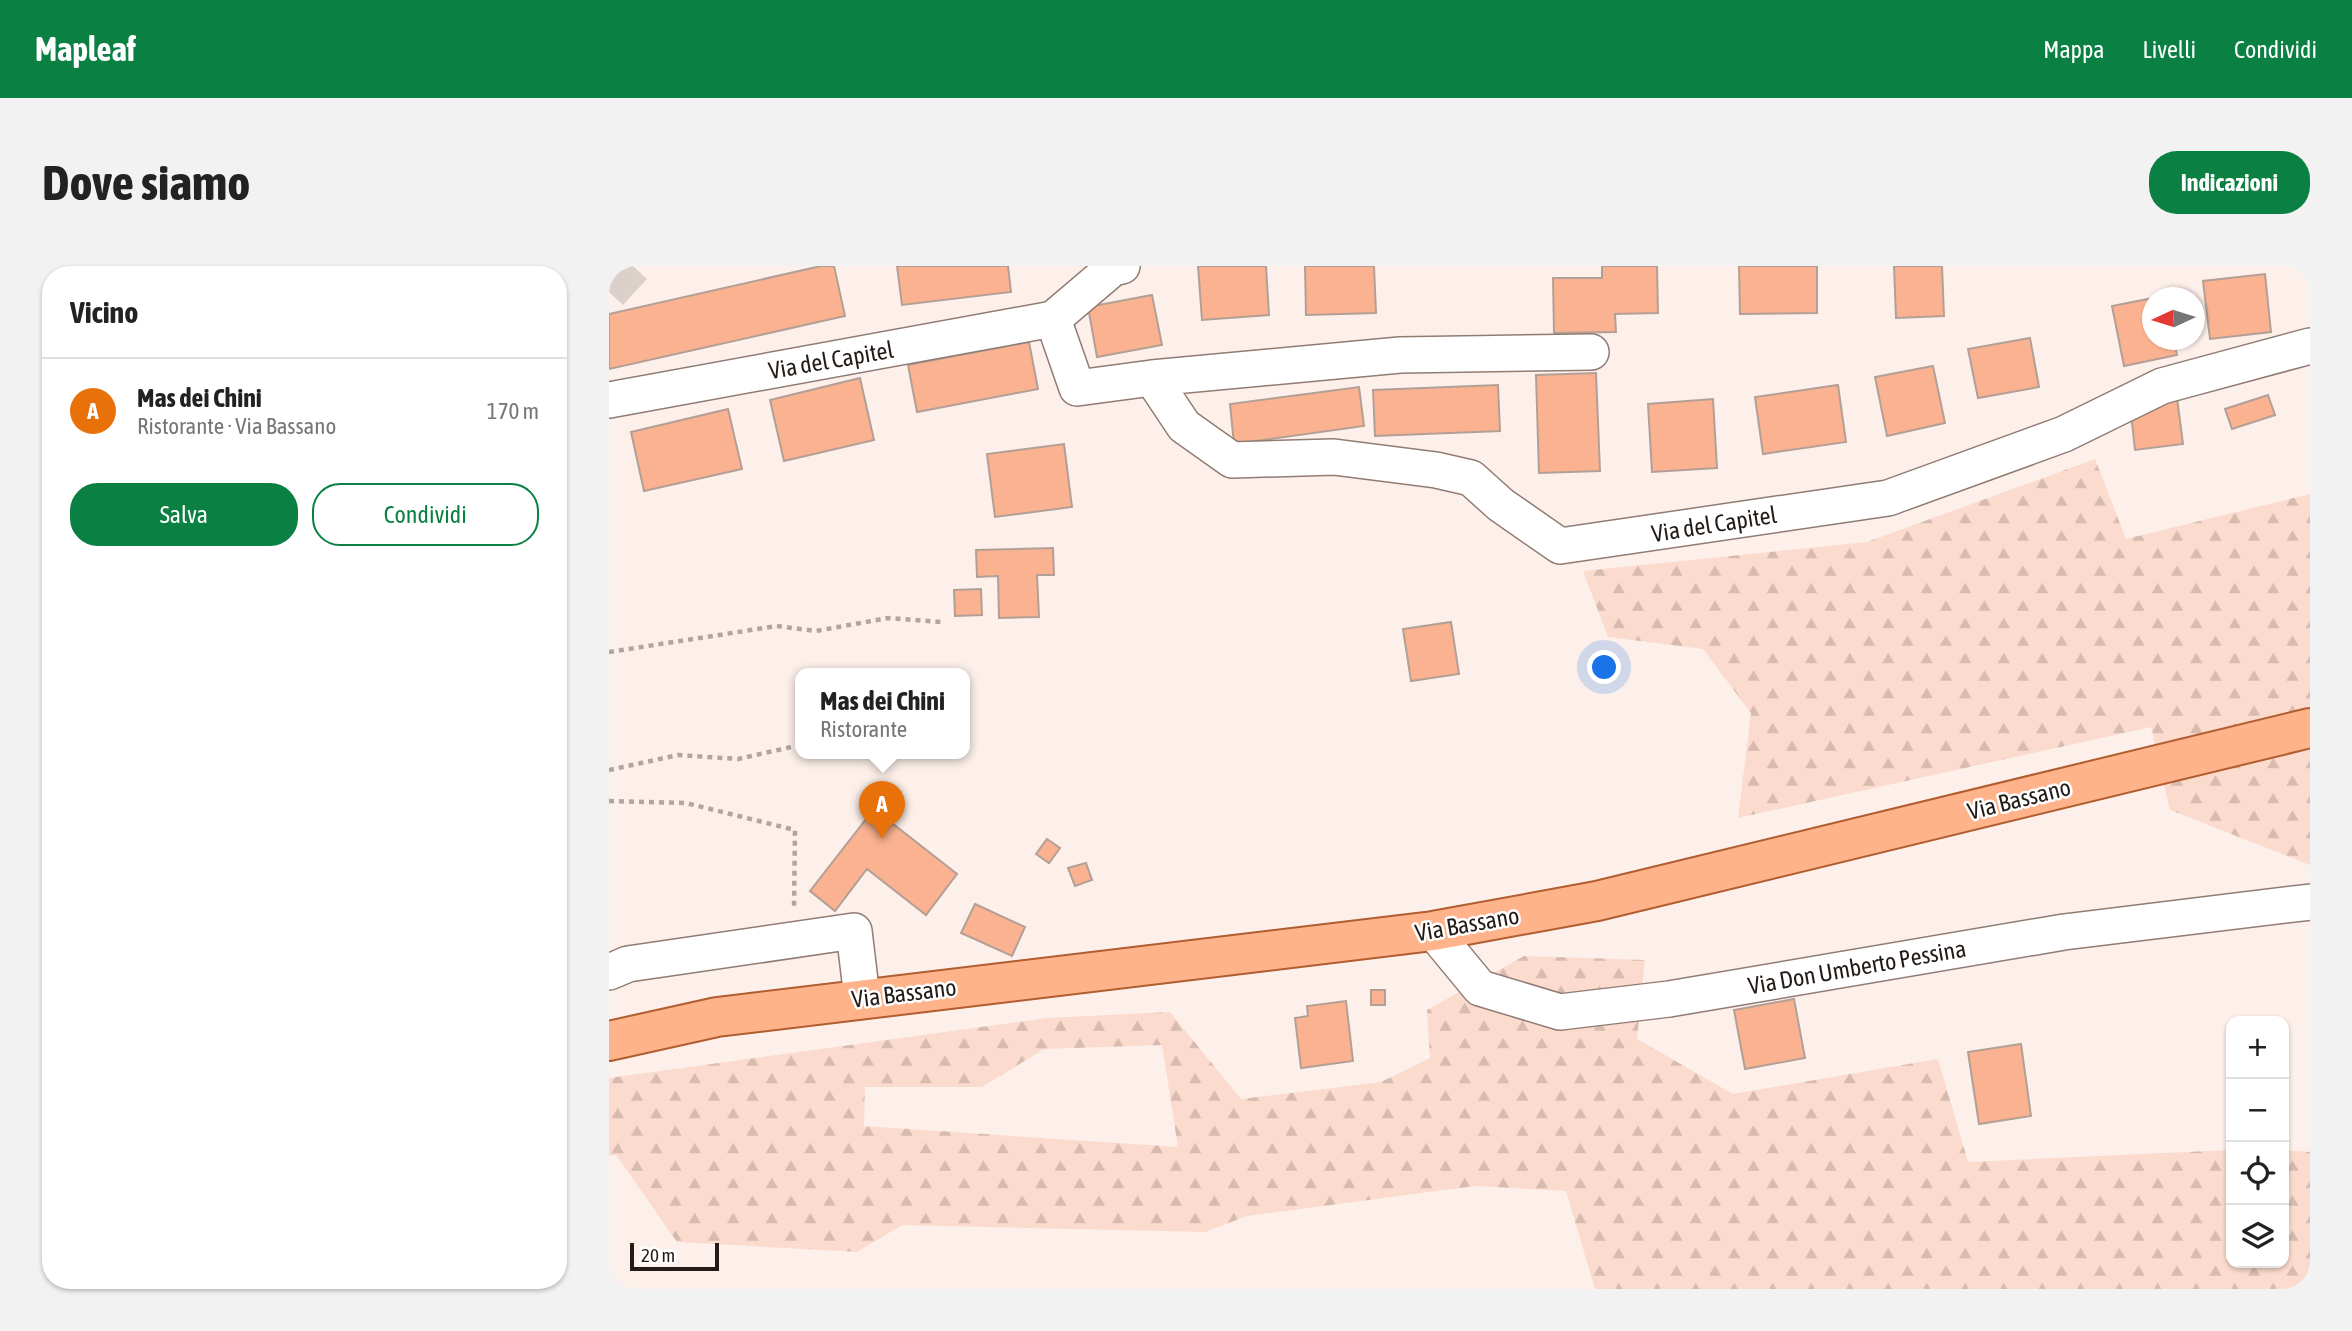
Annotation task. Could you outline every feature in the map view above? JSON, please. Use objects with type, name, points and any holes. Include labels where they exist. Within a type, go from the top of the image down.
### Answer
[{"type":"main road","name":"Via Bassano","points":[[609,1041],[717,1017],[1433,931],[1597,901],[2310,728]]},
{"type":"street","name":"Via del Capitel","points":[[609,401],[1053,319],[1114,268],[1122,266]]},
{"type":"street","points":[[1053,319],[1077,388],[1152,378],[1400,355],[1591,352]]},
{"type":"street","name":"Via del Capitel","points":[[1152,378],[1184,426],[1233,460],[1334,457],[1436,470],[1471,478],[1501,505],[1560,546],[1888,498],[2064,434],[2162,386],[2310,346]]},
{"type":"street","name":"Via Don Umberto Pessina","points":[[1433,931],[1480,988],[1560,1012],[1669,999],[2064,932],[2310,902]]},
{"type":"street","points":[[609,971],[628,964],[854,931],[862,998]]},
{"type":"path","points":[[609,652],[777,626],[816,631],[888,618],[941,622]]},
{"type":"path","points":[[609,770],[678,755],[738,759],[795,746]]},
{"type":"path","points":[[609,801],[686,803],[795,830],[793,886],[796,941]]},
{"type":"green space","points":[[2095,459],[2126,539],[2310,494],[2310,865],[2170,810],[2151,727],[1738,818],[1751,713],[1703,649],[1608,637],[1583,571],[1867,542]]},
{"type":"green space","points":[[1524,956],[1645,960],[1637,1039],[1733,1094],[1938,1059],[1968,1162],[2226,1150],[2226,1268],[2289,1268],[2289,1150],[2310,1152],[2310,1289],[1595,1289],[1566,1191],[1475,1186],[1247,1216],[1205,1232],[902,1225],[857,1252],[677,1242],[616,1155],[609,1156],[609,1078],[1047,1018],[1170,1012],[1241,1099],[1381,1082],[1430,1058],[1427,1010]],"holes":[[[1162,1045],[1178,1147],[864,1126],[865,1087],[982,1087],[1044,1049]]]},
{"type":"building","points":[[821,266],[834,266],[845,316],[609,369],[609,314]]},
{"type":"building","points":[[897,266],[1008,266],[1011,292],[902,305]]},
{"type":"building","points":[[1198,266],[1266,266],[1269,315],[1202,320]]},
{"type":"building","points":[[1305,266],[1374,266],[1376,313],[1306,315]]},
{"type":"building","points":[[1602,266],[1657,266],[1658,313],[1615,314],[1616,332],[1554,333],[1553,278],[1602,278]]},
{"type":"building","points":[[1739,266],[1817,266],[1817,313],[1740,314]]},
{"type":"building","points":[[1894,266],[1942,266],[1944,316],[1896,318]]},
{"type":"building","points":[[2265,274],[2271,332],[2210,339],[2203,281]]},
{"type":"building","points":[[1152,295],[1162,345],[1097,357],[1088,307]]},
{"type":"building","points":[[2142,300],[2142,350],[2176,350],[2177,355],[2124,366],[2112,306]]},
{"type":"building","points":[[2030,338],[2039,387],[1978,398],[1968,349]]},
{"type":"building","points":[[1029,342],[1038,389],[917,412],[908,365]]},
{"type":"building","points":[[1933,366],[1945,423],[1887,436],[1875,377]]},
{"type":"building","points":[[1596,373],[1600,471],[1539,473],[1536,375]]},
{"type":"building","points":[[860,378],[874,440],[784,461],[770,400]]},
{"type":"building","points":[[1498,385],[1500,431],[1375,436],[1373,390]]},
{"type":"building","points":[[1838,385],[1846,442],[1763,454],[1755,397]]},
{"type":"building","points":[[1359,387],[1364,426],[1234,444],[1230,404]]},
{"type":"building","points":[[2268,395],[2275,415],[2232,429],[2225,409]]},
{"type":"building","points":[[2177,398],[2183,444],[2135,450],[2130,404]]},
{"type":"building","points":[[1713,399],[1717,468],[1652,472],[1648,404]]},
{"type":"building","points":[[728,409],[742,469],[644,491],[631,432]]},
{"type":"building","points":[[1064,444],[1072,507],[995,517],[987,454]]},
{"type":"building","points":[[1053,548],[1054,575],[1037,575],[1039,617],[999,618],[998,576],[977,577],[976,550]]},
{"type":"building","points":[[981,589],[982,615],[955,616],[954,590]]},
{"type":"building","points":[[1451,622],[1459,674],[1411,681],[1403,629]]},
{"type":"building","points":[[874,809],[957,874],[926,915],[867,869],[835,911],[810,891]]},
{"type":"building","points":[[1047,839],[1060,848],[1049,863],[1036,854]]},
{"type":"building","points":[[1086,863],[1092,880],[1075,886],[1068,868]]},
{"type":"building","points":[[975,904],[1025,927],[1012,956],[961,933]]},
{"type":"building","points":[[1371,990],[1385,990],[1385,1005],[1371,1005]]},
{"type":"building","points":[[1794,999],[1805,1058],[1745,1069],[1734,1010]]},
{"type":"building","points":[[1346,1001],[1353,1061],[1301,1068],[1295,1018],[1308,1016],[1307,1006]]},
{"type":"building","points":[[2021,1044],[2031,1116],[1979,1124],[1968,1052]]},
{"type":"tunnel","points":[[609,292],[633,266]]},
{"type":"place","name":"Mas dei Chini","points":[[882,839]]}]
